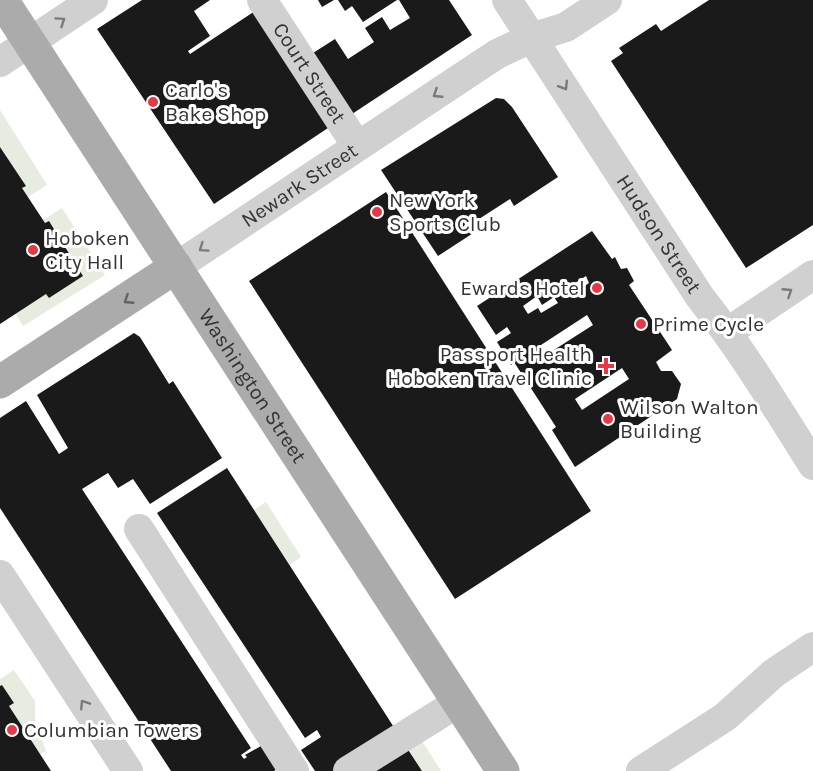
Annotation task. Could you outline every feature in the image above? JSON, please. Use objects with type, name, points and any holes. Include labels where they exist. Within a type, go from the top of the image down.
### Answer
[{"type":"main road","name":"Washington Street","points":[[2,0],[503,771]]},
{"type":"main road","name":"Newark Street","points":[[0,382],[176,267]]},
{"type":"street","points":[[0,62],[93,0]]},
{"type":"street","name":"Court Street","points":[[262,0],[357,147]]},
{"type":"street","name":"Hudson Street","points":[[507,0],[700,297],[728,332],[813,465]]},
{"type":"street","name":"Newark Street","points":[[176,267],[497,54],[531,38],[566,27],[607,0]]},
{"type":"street","points":[[728,332],[813,275]]},
{"type":"street","points":[[139,529],[294,771]]},
{"type":"street","points":[[0,575],[128,771]]},
{"type":"street","points":[[641,771],[725,717],[774,673],[813,647]]},
{"type":"street","points":[[348,771],[459,702]]},
{"type":"shaded area","points":[[0,110],[47,185],[28,197],[22,188],[25,185],[0,147]]},
{"type":"shaded area","points":[[62,208],[105,275],[23,326],[15,313],[46,294],[49,297],[83,276],[49,221],[45,223],[43,220]]},
{"type":"shaded area","points":[[266,502],[301,557],[290,565],[254,510]]},
{"type":"shaded area","points":[[14,670],[35,701],[35,722],[46,751],[40,754],[9,706],[14,703],[2,685],[0,686],[0,679]]},
{"type":"shaded area","points":[[420,738],[441,771],[422,771],[407,747]]},
{"type":"building","points":[[142,0],[210,0],[194,11],[210,36],[188,51],[190,54],[255,11],[331,126],[214,204],[97,29]]},
{"type":"building","points":[[318,0],[334,0],[322,7]]},
{"type":"building","points":[[338,0],[397,0],[363,22],[352,6],[345,11]]},
{"type":"building","points":[[399,0],[449,0],[472,35],[352,114],[313,53],[335,39],[348,59],[374,42],[365,28],[382,17],[390,30],[410,18]]},
{"type":"building","points":[[709,0],[813,0],[813,225],[746,268],[611,61],[623,53],[619,48],[656,24],[661,31]]},
{"type":"building","points":[[496,98],[504,99],[512,107],[558,177],[514,206],[510,199],[479,219],[484,226],[438,256],[381,170]]},
{"type":"building","name":"Hoboken City Hall","points":[[0,147],[26,186],[22,188],[45,223],[49,221],[83,276],[49,298],[46,294],[0,324]]},
{"type":"building","points":[[386,192],[591,511],[455,599],[249,281]]},
{"type":"building","points":[[592,231],[612,259],[615,257],[621,269],[627,268],[634,281],[629,285],[672,350],[656,362],[661,371],[672,371],[681,384],[677,399],[575,467],[552,430],[556,427],[514,362],[511,365],[497,342],[511,333],[507,327],[496,335],[477,306]],"holes":[[[586,276],[589,283],[573,294],[569,287]],[[537,296],[542,305],[554,297],[558,303],[541,313],[538,308],[528,314],[523,306]],[[587,315],[593,325],[546,355],[541,345]],[[622,368],[629,379],[582,410],[575,399]]]},
{"type":"building","points":[[134,333],[140,337],[169,384],[173,381],[222,458],[150,504],[133,479],[118,488],[108,473],[82,489],[251,748],[241,755],[244,759],[247,757],[245,755],[261,746],[277,769],[274,771],[171,771],[0,508],[0,418],[26,401],[59,454],[68,448],[37,395]]},
{"type":"building","points":[[227,468],[397,732],[334,771],[315,771],[301,750],[321,737],[317,730],[305,738],[157,513]]},
{"type":"building","name":"Columbian Towers","points":[[2,685],[14,703],[9,706],[51,771],[0,771],[0,686]]},
{"type":"building","points":[[405,745],[422,771],[366,771]]},
{"type":"place","name":"Carlo's Bake Shop","points":[[153,102]]},
{"type":"place","name":"New York Sports Club","points":[[377,212]]},
{"type":"place","name":"Hoboken City Hall","points":[[33,250]]},
{"type":"place","name":"Ewards Hotel","points":[[597,288]]},
{"type":"place","name":"Prime Cycle","points":[[641,324]]},
{"type":"place","name":"Passport Health Hoboken Travel Clinic","points":[[606,366]]},
{"type":"place","name":"Wilson Walton Building","points":[[608,419]]},
{"type":"place","name":"Columbian Towers","points":[[12,730]]}]
